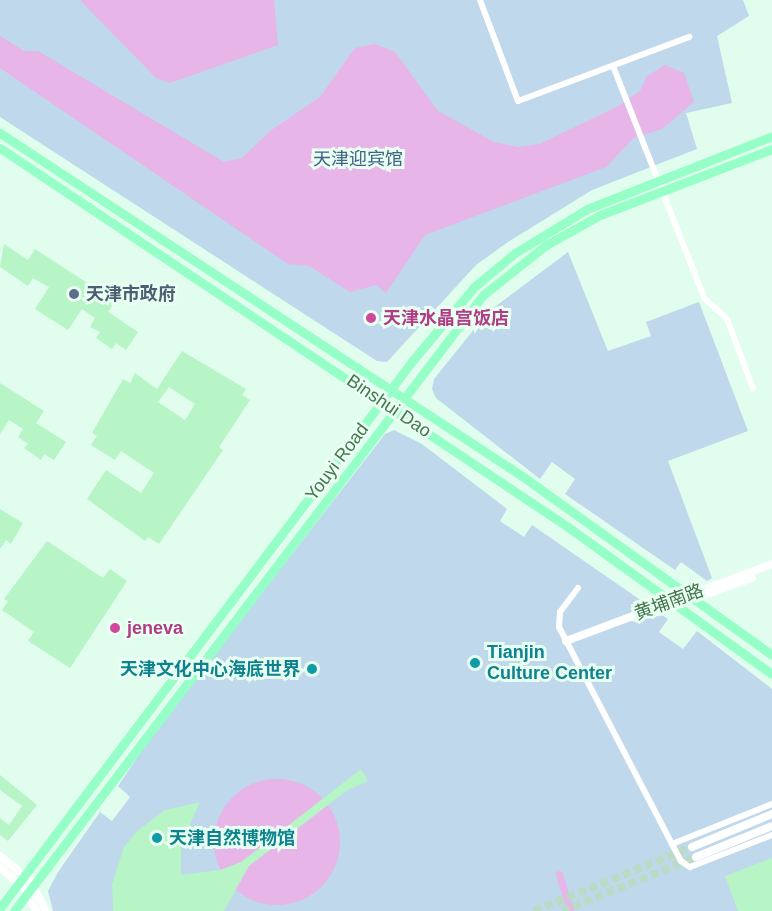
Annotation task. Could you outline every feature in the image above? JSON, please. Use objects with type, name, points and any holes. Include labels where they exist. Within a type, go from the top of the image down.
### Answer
[{"type":"main road","name":"Binshui Dao","points":[[0,133],[392,389],[772,656]]},
{"type":"main road","name":"Youyi Road","points":[[0,908],[392,389],[460,302],[490,272],[567,219],[659,179],[772,136]]},
{"type":"main road","name":"Binshui Dao","points":[[0,148],[395,410],[676,603],[772,674]]},
{"type":"main road","name":"Youyi Road","points":[[14,911],[395,410],[455,327],[493,285],[581,225],[772,149]]},
{"type":"street","points":[[480,0],[518,101],[690,38]]},
{"type":"street","points":[[613,66],[705,299],[727,318],[753,388]]},
{"type":"street","name":"黄埔南路","points":[[569,643],[772,564]]},
{"type":"street","name":"黄埔南路","points":[[691,597],[772,570]]},
{"type":"street","points":[[579,589],[561,618],[569,643],[673,844],[690,867],[772,835]]},
{"type":"street","points":[[673,844],[772,804]]},
{"type":"street","points":[[692,848],[772,814]]},
{"type":"street","points":[[696,857],[772,826]]},
{"type":"street","points":[[0,856],[22,878],[46,911]]},
{"type":"street","points":[[0,867],[22,878]]},
{"type":"street","points":[[31,890],[36,911]]},
{"type":"green space","name":"天津迎宾馆","points":[[0,0],[743,0],[749,16],[717,36],[732,103],[686,113],[697,149],[592,190],[508,242],[476,265],[387,362],[377,361],[0,117]]},
{"type":"green space","points":[[568,252],[608,351],[651,336],[646,322],[699,302],[748,431],[668,461],[712,578],[707,581],[681,562],[675,570],[565,494],[575,479],[552,462],[540,479],[436,398],[432,389],[434,379],[488,312]]},
{"type":"green space","name":"Tianjin Culture Center","points":[[394,430],[422,444],[507,509],[500,521],[524,537],[532,525],[668,619],[659,632],[683,649],[697,631],[772,689],[772,911],[53,911],[48,891],[58,872],[100,812],[112,821],[130,797],[118,786],[158,727],[385,434]]},
{"type":"shaded area","points":[[80,0],[274,0],[278,45],[170,83],[155,77]]},
{"type":"shaded area","points":[[0,36],[24,51],[38,51],[224,162],[242,158],[270,131],[320,97],[355,48],[375,44],[395,52],[438,111],[494,142],[518,147],[540,144],[620,105],[640,91],[647,76],[665,65],[684,73],[694,102],[662,129],[634,138],[606,167],[425,235],[386,293],[376,285],[350,292],[309,266],[288,264],[0,68]]},
{"type":"shaded area","points":[[277,779],[301,784],[321,798],[335,818],[340,842],[335,866],[321,886],[301,900],[277,905],[253,900],[233,886],[219,866],[214,842],[219,818],[233,798],[253,784]]},
{"type":"building","name":"天津市政府","points":[[4,244],[28,260],[35,249],[115,301],[108,312],[138,332],[126,350],[116,343],[112,349],[96,338],[100,332],[90,327],[95,318],[82,309],[68,330],[35,309],[49,287],[33,278],[28,286],[0,267]]},
{"type":"building","points":[[182,351],[246,389],[242,395],[250,400],[219,447],[223,450],[159,544],[148,537],[145,541],[87,499],[106,470],[141,493],[154,473],[121,451],[115,460],[91,445],[97,436],[92,433],[123,379],[130,383],[135,373],[157,389]],"holes":[[[169,387],[195,404],[185,420],[158,402]]]},
{"type":"building","points":[[0,383],[44,411],[36,423],[66,442],[54,460],[44,454],[41,460],[24,448],[28,444],[18,437],[23,429],[9,420],[0,434]]},
{"type":"building","points":[[0,509],[23,523],[11,544],[6,540],[0,549]]},
{"type":"building","points":[[47,541],[103,578],[110,569],[127,581],[70,668],[28,641],[34,632],[2,610],[8,601],[4,599]]},
{"type":"building","name":"天津自然博物馆","points":[[361,769],[368,781],[346,791],[249,866],[224,911],[113,911],[112,884],[124,847],[137,831],[165,810],[200,802],[181,844],[181,875],[220,870],[241,862]]},
{"type":"building","points":[[0,775],[37,805],[8,841],[0,835],[0,818],[9,825],[22,806],[0,790]]},
{"type":"building","points":[[772,858],[772,911],[738,911],[725,876]]},
{"type":"waterway","points":[[559,874],[570,911]]},
{"type":"tunnel","points":[[534,911],[692,847]]},
{"type":"tunnel","points":[[562,911],[696,857]]},
{"type":"place","name":"天津市政府","points":[[74,294]]},
{"type":"place","name":"天津水晶宫饭店","points":[[371,318]]},
{"type":"place","name":"jeneva","points":[[115,628]]},
{"type":"place","name":"Tianjin Culture Center","points":[[475,663]]},
{"type":"place","name":"天津文化中心海底世界","points":[[312,669]]},
{"type":"place","name":"天津自然博物馆","points":[[157,838]]}]
